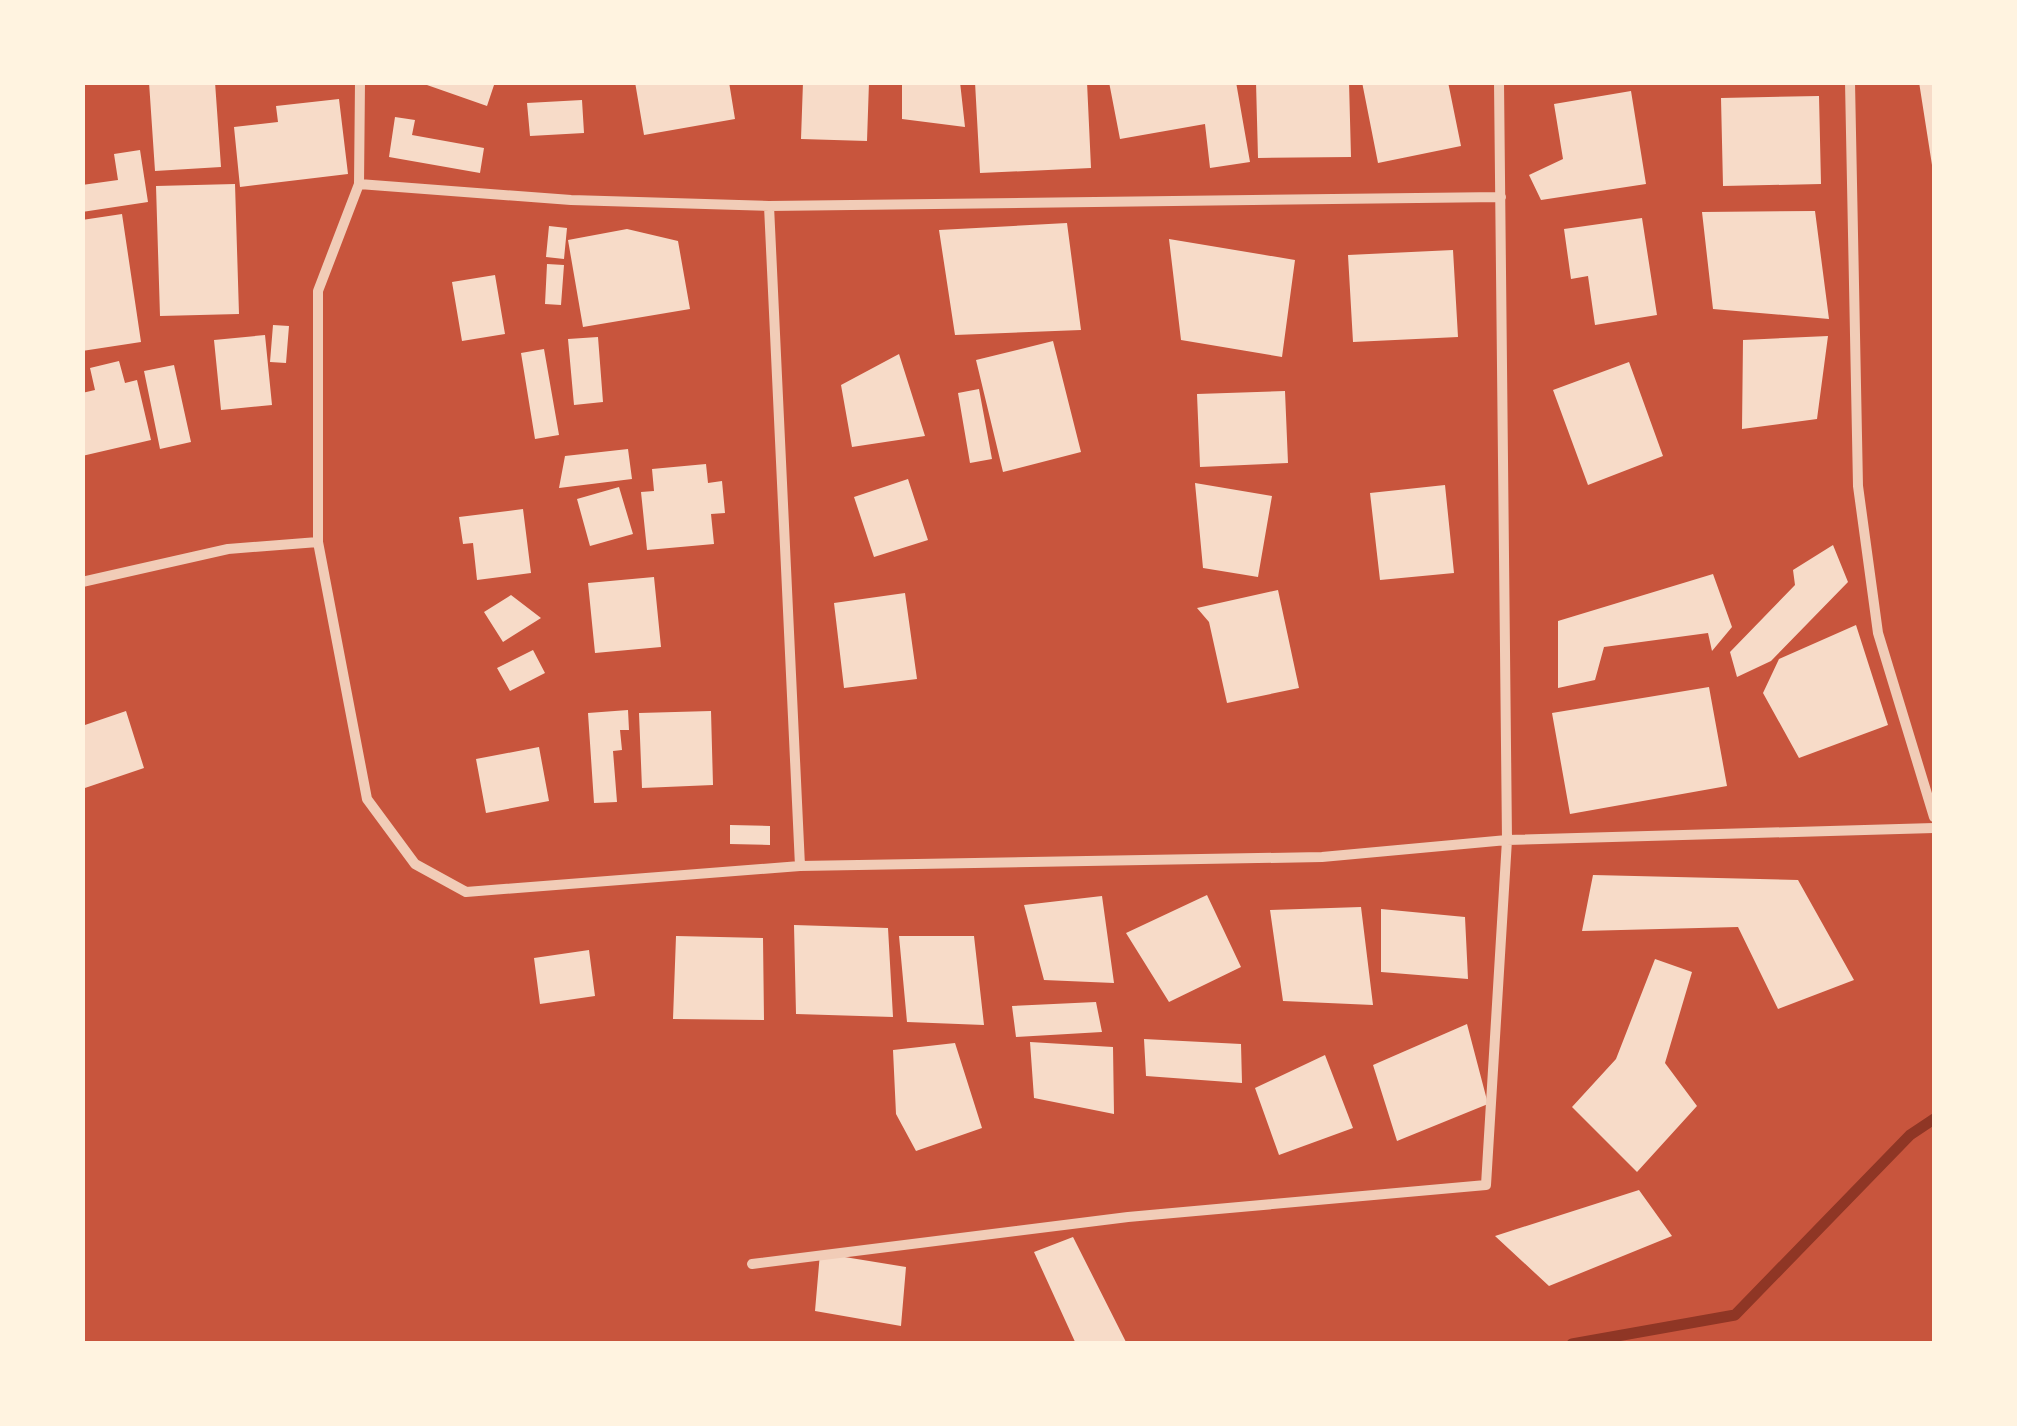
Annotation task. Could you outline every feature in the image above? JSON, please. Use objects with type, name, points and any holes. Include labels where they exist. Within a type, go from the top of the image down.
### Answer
[{"type":"street","points":[[360,82],[359,184],[318,290],[318,542],[367,800],[416,864],[466,892],[800,866],[1322,857],[1507,840],[1934,828]]},
{"type":"street","points":[[752,1264],[1128,1217],[1486,1185],[1507,840],[1499,82]]},
{"type":"street","points":[[1850,82],[1858,486],[1878,633],[1934,817]]},
{"type":"street","points":[[359,184],[571,200],[768,206],[1502,197]]},
{"type":"street","points":[[768,206],[800,866]]},
{"type":"street","points":[[82,582],[228,549],[318,542]]},
{"type":"building","points":[[149,82],[215,82],[221,167],[155,171]]},
{"type":"building","points":[[495,82],[487,106],[427,85]]},
{"type":"building","points":[[635,82],[729,82],[735,119],[644,135]]},
{"type":"building","points":[[803,82],[869,82],[867,141],[801,139]]},
{"type":"building","points":[[902,82],[960,82],[965,127],[902,119]]},
{"type":"building","points":[[975,82],[1087,82],[1091,168],[980,173]]},
{"type":"building","points":[[1109,82],[1236,82],[1250,162],[1210,168],[1205,124],[1120,139]]},
{"type":"building","points":[[1256,82],[1349,82],[1351,157],[1258,158]]},
{"type":"building","points":[[1362,82],[1448,82],[1461,146],[1378,163]]},
{"type":"building","points":[[1919,82],[1934,82],[1934,165],[1932,165]]},
{"type":"building","points":[[1631,91],[1646,184],[1541,200],[1529,175],[1563,159],[1554,104]]},
{"type":"building","points":[[1819,96],[1821,184],[1723,186],[1721,98]]},
{"type":"building","points":[[339,99],[348,174],[240,187],[234,127],[278,122],[276,106]]},
{"type":"building","points":[[582,100],[584,133],[530,136],[527,103]]},
{"type":"building","points":[[395,117],[415,120],[412,135],[484,148],[480,173],[389,157]]},
{"type":"building","points":[[140,150],[148,202],[82,212],[82,185],[118,180],[114,154]]},
{"type":"building","points":[[235,184],[239,314],[160,316],[156,186]]},
{"type":"building","points":[[1815,211],[1829,319],[1713,309],[1702,212]]},
{"type":"building","points":[[122,214],[141,342],[82,351],[82,220]]},
{"type":"building","points":[[1642,218],[1657,315],[1595,325],[1588,276],[1571,279],[1564,229]]},
{"type":"building","points":[[1067,223],[1081,330],[955,335],[939,230]]},
{"type":"building","points":[[549,226],[567,228],[564,259],[546,257]]},
{"type":"building","points":[[627,229],[678,241],[690,309],[583,327],[568,240]]},
{"type":"building","points":[[1169,239],[1295,260],[1282,357],[1181,340]]},
{"type":"building","points":[[1453,250],[1458,337],[1353,342],[1348,255]]},
{"type":"building","points":[[547,264],[564,265],[561,305],[545,304]]},
{"type":"building","points":[[495,275],[505,334],[462,341],[452,282]]},
{"type":"building","points":[[273,325],[289,326],[286,363],[270,362]]},
{"type":"building","points":[[265,335],[272,405],[221,410],[214,340]]},
{"type":"building","points":[[1828,336],[1817,419],[1742,429],[1743,340]]},
{"type":"building","points":[[598,337],[603,402],[574,405],[568,339]]},
{"type":"building","points":[[1053,341],[1081,452],[1003,472],[976,360]]},
{"type":"building","points":[[544,349],[559,435],[535,439],[521,353]]},
{"type":"building","points":[[899,354],[925,436],[852,447],[841,385]]},
{"type":"building","points":[[119,361],[125,383],[137,380],[151,440],[82,456],[82,393],[95,390],[90,368]]},
{"type":"building","points":[[1629,362],[1663,456],[1588,485],[1553,390]]},
{"type":"building","points":[[174,365],[191,442],[160,449],[144,371]]},
{"type":"building","points":[[979,389],[992,459],[970,463],[958,393]]},
{"type":"building","points":[[1285,391],[1288,463],[1200,467],[1197,394]]},
{"type":"building","points":[[628,449],[632,479],[559,488],[565,456]]},
{"type":"building","points":[[706,464],[708,483],[722,481],[725,513],[711,514],[714,544],[647,550],[641,492],[654,491],[652,469]]},
{"type":"building","points":[[908,479],[928,540],[874,557],[854,497]]},
{"type":"building","points":[[1195,483],[1272,496],[1258,577],[1203,568]]},
{"type":"building","points":[[1445,485],[1454,573],[1380,580],[1370,493]]},
{"type":"building","points":[[619,487],[633,534],[590,546],[577,499]]},
{"type":"building","points":[[523,509],[531,573],[477,580],[473,543],[463,544],[459,517]]},
{"type":"building","points":[[1833,545],[1848,582],[1771,661],[1737,677],[1730,652],[1795,585],[1793,570]]},
{"type":"building","points":[[1713,574],[1732,627],[1712,651],[1708,633],[1604,647],[1595,680],[1558,688],[1558,621]]},
{"type":"building","points":[[654,577],[661,647],[595,653],[588,583]]},
{"type":"building","points":[[1278,590],[1299,688],[1227,703],[1209,622],[1197,608]]},
{"type":"building","points":[[905,593],[917,679],[844,688],[834,603]]},
{"type":"building","points":[[511,595],[541,618],[503,642],[484,612]]},
{"type":"building","points":[[1856,625],[1888,725],[1799,758],[1763,693],[1779,659]]},
{"type":"building","points":[[533,650],[545,673],[510,691],[497,668]]},
{"type":"building","points":[[1709,687],[1727,786],[1570,814],[1552,713]]},
{"type":"building","points":[[628,710],[629,730],[620,730],[622,750],[613,751],[617,802],[594,803],[588,713]]},
{"type":"building","points":[[126,711],[144,768],[82,789],[82,726]]},
{"type":"building","points":[[711,711],[713,785],[642,788],[639,713]]},
{"type":"building","points":[[539,747],[549,801],[486,813],[476,759]]},
{"type":"building","points":[[730,825],[770,826],[770,845],[730,844]]},
{"type":"building","points":[[1593,875],[1798,880],[1854,980],[1778,1009],[1738,927],[1582,931]]},
{"type":"building","points":[[1207,895],[1241,967],[1169,1002],[1126,933]]},
{"type":"building","points":[[1102,896],[1114,983],[1044,980],[1024,905]]},
{"type":"building","points":[[1361,907],[1373,1005],[1283,1001],[1270,910]]},
{"type":"building","points":[[1381,909],[1465,917],[1468,979],[1381,972]]},
{"type":"building","points":[[794,925],[888,928],[893,1017],[796,1014]]},
{"type":"building","points":[[676,936],[763,938],[764,1020],[673,1019]]},
{"type":"building","points":[[899,936],[974,936],[984,1025],[907,1022]]},
{"type":"building","points":[[589,950],[595,996],[540,1004],[534,958]]},
{"type":"building","points":[[1655,959],[1692,972],[1665,1063],[1697,1106],[1637,1172],[1572,1107],[1616,1059]]},
{"type":"building","points":[[1096,1002],[1102,1032],[1016,1037],[1012,1006]]},
{"type":"building","points":[[1467,1024],[1488,1104],[1397,1141],[1373,1065]]},
{"type":"building","points":[[1144,1039],[1241,1044],[1242,1083],[1146,1076]]},
{"type":"building","points":[[1030,1042],[1113,1047],[1114,1114],[1034,1098]]},
{"type":"building","points":[[955,1043],[982,1128],[916,1151],[896,1114],[893,1050]]},
{"type":"building","points":[[1325,1055],[1353,1128],[1279,1155],[1255,1088]]},
{"type":"building","points":[[1639,1190],[1672,1236],[1549,1286],[1495,1236]]},
{"type":"building","points":[[1073,1237],[1127,1344],[1076,1344],[1034,1252]]},
{"type":"building","points":[[820,1253],[906,1267],[901,1326],[815,1311]]},
{"type":"waterway","points":[[1572,1344],[1735,1315],[1910,1135],[1934,1119]]}]
